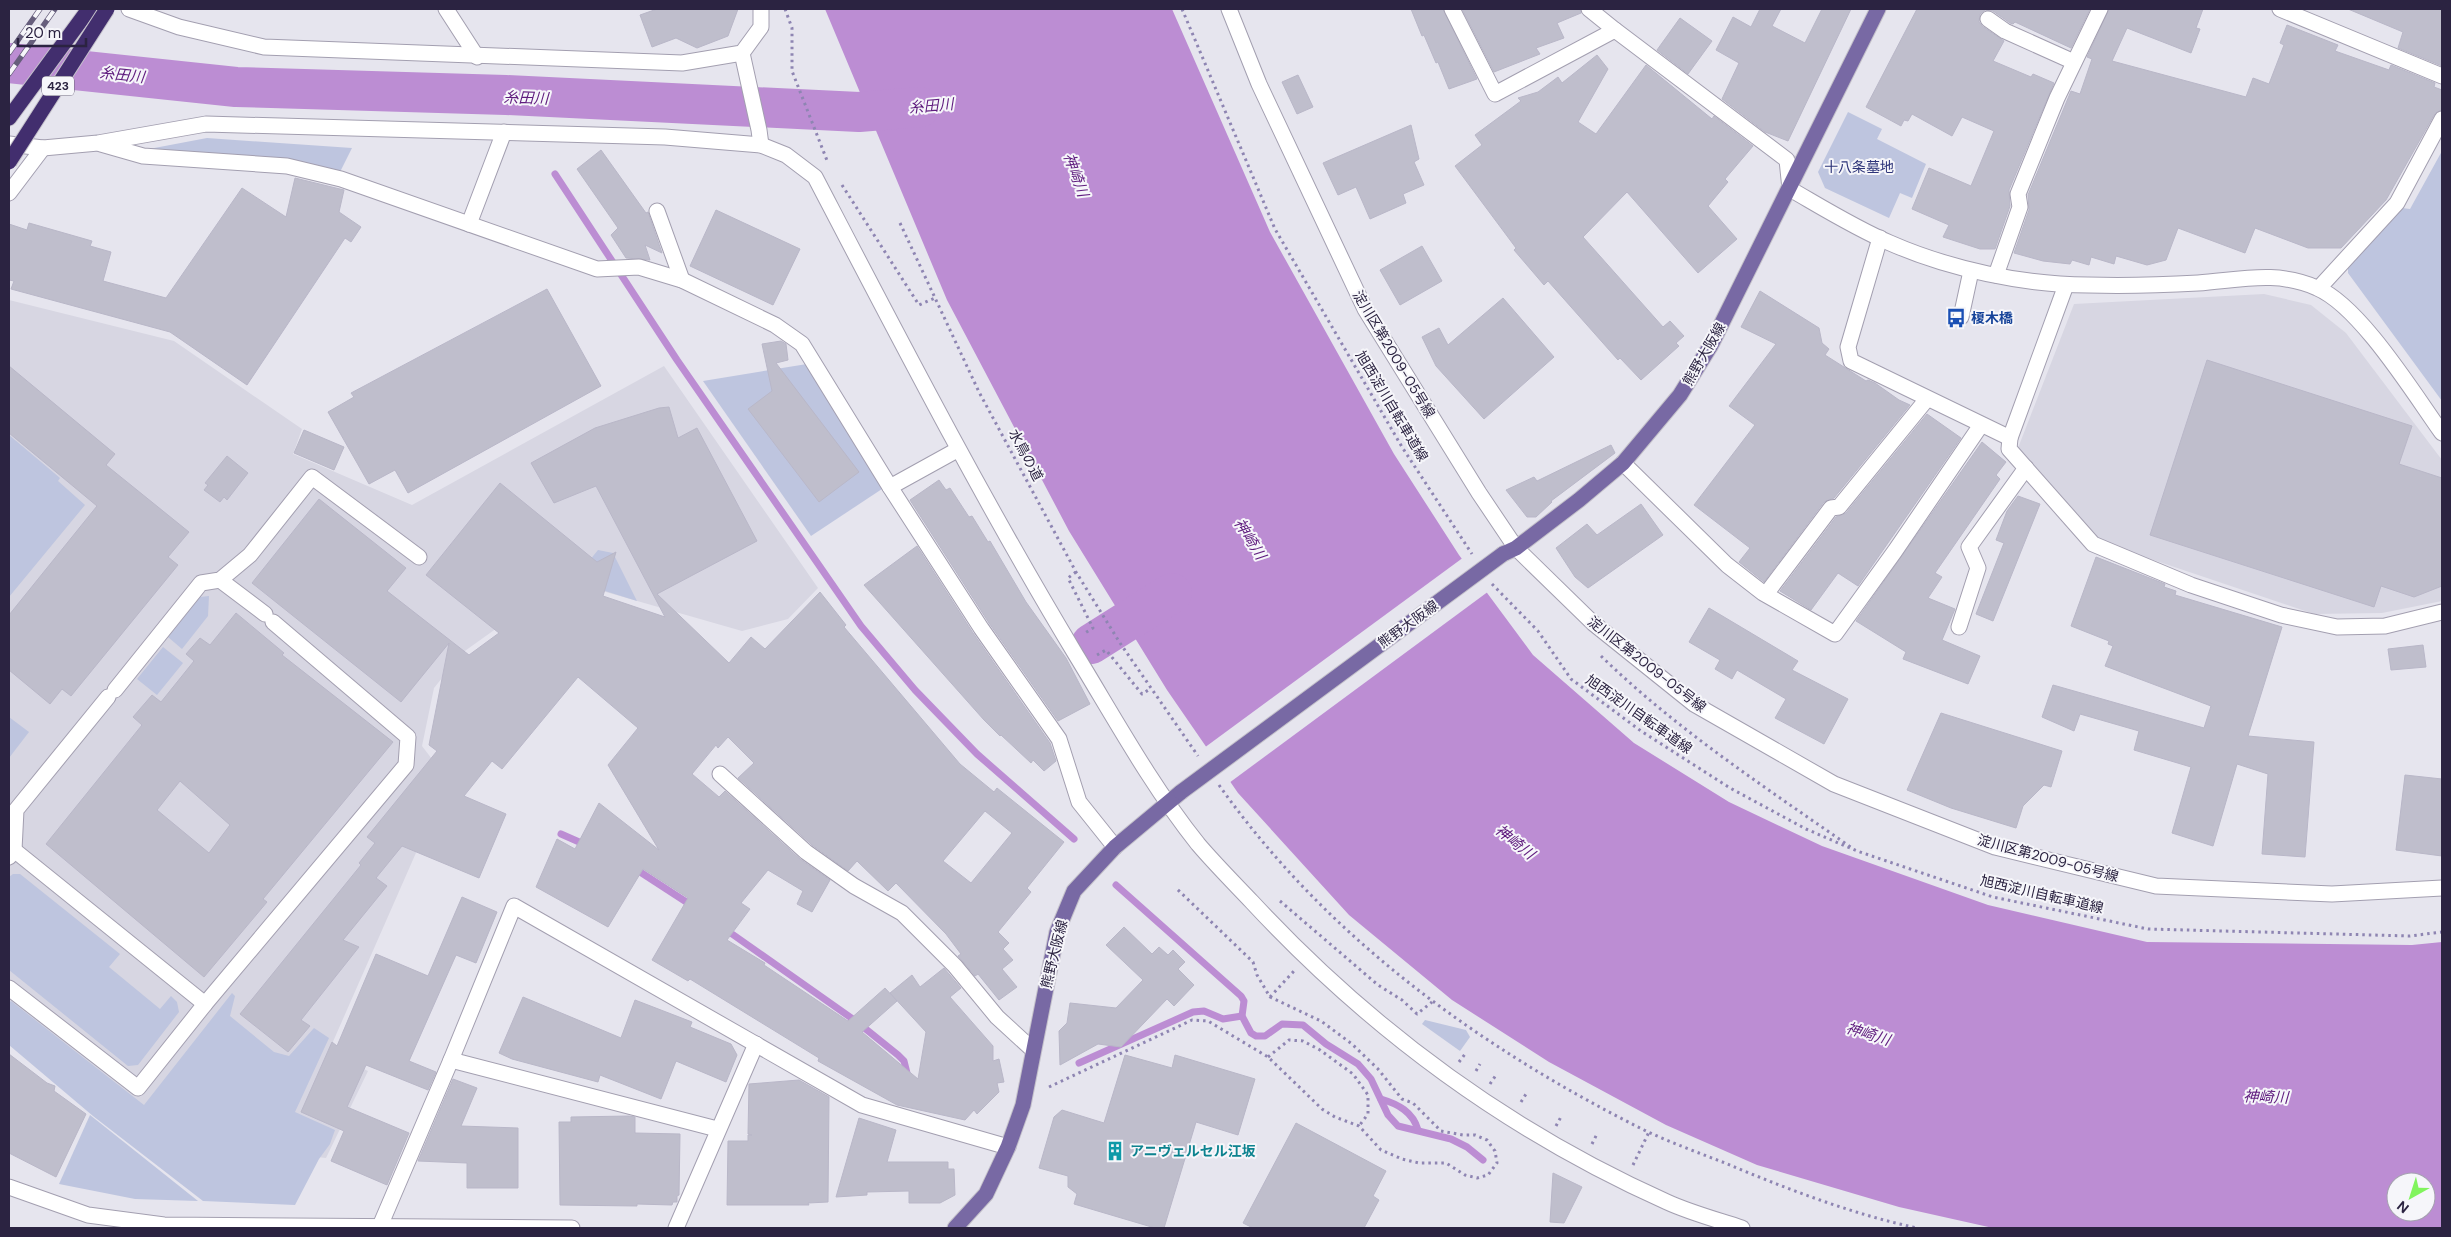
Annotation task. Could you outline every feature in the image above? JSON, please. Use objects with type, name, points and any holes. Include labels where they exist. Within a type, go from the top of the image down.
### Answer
[{"type":"highway","name":"423","points":[[9,118],[89,9]]},
{"type":"highway","name":"423","points":[[9,162],[107,9]]},
{"type":"main road","name":"熊野大阪線","points":[[955,1228],[986,1194],[1008,1147],[1023,1105],[1057,932],[1074,891],[1115,847],[1181,792],[1579,500],[1623,463],[1680,395],[1712,345],[1878,9]]},
{"type":"street","points":[[446,9],[477,57]]},
{"type":"street","points":[[137,10],[179,27],[264,47],[477,57],[682,63],[742,53],[761,27],[761,9]]},
{"type":"street","name":"淀川区第2009-05号線","points":[[1230,9],[1259,84],[1365,309],[1479,493],[1510,551],[1593,623],[1694,704],[1834,784],[1995,847],[2156,886],[2332,894],[2442,888]]},
{"type":"street","points":[[1452,9],[1496,94],[1615,30]]},
{"type":"street","points":[[1590,9],[1787,160],[1790,189],[1880,238],[1971,271],[2043,284],[2198,283],[2272,276],[2298,281],[2319,288],[2346,307],[2370,334],[2442,433]]},
{"type":"street","points":[[1996,276],[2020,207],[2018,194],[2057,98],[2100,9]]},
{"type":"street","points":[[2280,9],[2301,13],[2442,76]]},
{"type":"street","points":[[1988,18],[2005,31],[2074,62]]},
{"type":"street","points":[[742,53],[759,130],[760,145]]},
{"type":"street","points":[[2319,288],[2397,203],[2442,119]]},
{"type":"street","points":[[9,144],[43,148],[98,143],[206,124],[664,137],[760,145],[786,155],[815,177],[957,450],[1044,602],[1168,803],[1199,845],[1292,945],[1387,1032],[1464,1090],[1547,1141],[1612,1176],[1670,1204],[1742,1228]]},
{"type":"street","points":[[469,224],[504,132]]},
{"type":"street","points":[[98,143],[143,156],[287,166],[341,179],[597,269],[639,267],[682,280],[775,325],[802,344],[890,487],[981,628],[1059,740],[1079,802],[1115,847]]},
{"type":"street","points":[[9,193],[43,148]]},
{"type":"street","points":[[657,211],[682,280]]},
{"type":"street","points":[[1880,238],[1848,347],[1851,361],[2010,438]]},
{"type":"street","points":[[1960,317],[1971,271]]},
{"type":"street","points":[[2066,285],[2010,438],[2009,449],[2093,544],[2101,550],[2191,585],[2281,615],[2337,627],[2386,626],[2442,612]]},
{"type":"street","points":[[1766,594],[1831,508],[1839,506],[1928,399]]},
{"type":"street","points":[[1623,463],[1727,565],[1766,594],[1835,634],[1895,551],[1981,425]]},
{"type":"street","points":[[890,487],[957,450]]},
{"type":"street","points":[[1959,627],[1978,568],[1969,547],[2026,468]]},
{"type":"street","points":[[205,1004],[12,853],[16,810],[201,583],[220,580],[250,555],[312,477],[419,557]]},
{"type":"street","points":[[9,988],[138,1088],[205,1004],[406,765],[408,737],[269,618],[220,580]]},
{"type":"street","points":[[720,774],[806,852],[854,886],[902,913],[955,966],[997,1017],[1033,1050]]},
{"type":"street","points":[[380,1226],[514,906],[862,1104],[1008,1147]]},
{"type":"street","points":[[676,1228],[717,1129],[756,1044]]},
{"type":"street","points":[[451,1060],[717,1129]]},
{"type":"street","points":[[9,1187],[87,1222],[237,1227],[572,1228]]},
{"type":"path","points":[[785,9],[792,28],[792,71],[834,172]]},
{"type":"path","name":"旭西淀川自転車道線","points":[[1182,9],[1275,229],[1402,447],[1473,556]]},
{"type":"path","points":[[839,180],[918,305],[935,298]]},
{"type":"path","name":"水鳥の道","points":[[900,223],[979,392],[1076,572],[1150,689],[1201,760]]},
{"type":"path","points":[[1076,572],[1068,578],[1093,628]]},
{"type":"path","name":"旭西淀川自転車道線","points":[[1489,581],[1538,631],[1570,679],[1617,714],[1730,788],[1806,830],[1857,851],[1993,897],[2148,929],[2410,936],[2442,932]]},
{"type":"path","points":[[1106,650],[1142,694],[1150,689]]},
{"type":"path","points":[[1218,784],[1289,874],[1355,939],[1432,1002],[1524,1064],[1648,1132],[1782,1187],[1917,1228]]},
{"type":"path","points":[[1049,1087],[1192,1020],[1208,1021],[1268,1057],[1322,1109],[1334,1117],[1359,1126],[1381,1150],[1402,1159],[1419,1163],[1446,1163],[1465,1175],[1477,1178],[1488,1175],[1497,1163],[1495,1151],[1487,1140],[1475,1135],[1463,1136],[1441,1131],[1412,1103],[1402,1098],[1378,1068],[1352,1044],[1322,1021],[1270,997],[1256,975],[1253,962],[1177,889]]},
{"type":"path","points":[[1275,897],[1378,985],[1402,1000],[1417,1014],[1432,1002]]},
{"type":"path","points":[[1270,997],[1295,970]]},
{"type":"path","points":[[1268,1057],[1289,1040],[1303,1041],[1320,1050],[1353,1074],[1368,1095],[1368,1114],[1359,1126]]},
{"type":"path","points":[[1476,1071],[1480,1064]]},
{"type":"path","points":[[1518,1106],[1526,1094]]},
{"type":"path","points":[[1555,1128],[1562,1115]]},
{"type":"path","points":[[1637,1156],[1648,1132]]},
{"type":"path","points":[[1590,1147],[1597,1134]]},
{"type":"shaded area","points":[[2264,294],[2311,305],[2346,333],[2442,460],[2442,601],[2382,613],[2314,614],[2100,542],[2018,448],[2074,304]]},
{"type":"shaded area","points":[[9,300],[174,341],[302,429],[293,454],[412,505],[664,366],[818,588],[788,619],[742,631],[564,580],[462,653],[434,688],[422,746],[448,780],[328,1053],[368,1071],[326,1158],[317,1157],[293,1201],[9,1041]]},
{"type":"green space","name":"十八条墓地","points":[[1848,112],[1882,129],[1877,139],[1926,164],[1912,198],[1900,193],[1889,218],[1825,188],[1818,172]]},
{"type":"green space","points":[[207,138],[352,148],[340,172],[287,159],[149,149]]},
{"type":"green space","points":[[2442,151],[2442,401],[2348,273],[2348,267],[2402,208],[2410,209]]},
{"type":"green space","points":[[807,364],[885,487],[811,536],[703,381]]},
{"type":"green space","points":[[9,435],[60,478],[58,481],[85,505],[9,597]]},
{"type":"green space","points":[[598,550],[613,553],[637,601],[573,581]]},
{"type":"green space","points":[[209,596],[208,616],[182,649],[168,637],[200,597]]},
{"type":"green space","points":[[163,647],[183,663],[157,695],[137,679]]},
{"type":"green space","points":[[9,717],[29,732],[9,758]]},
{"type":"green space","points":[[13,874],[20,874],[120,954],[109,967],[160,1009],[171,996],[177,1002],[179,1012],[138,1065],[128,1066],[9,970],[9,877]]},
{"type":"green space","points":[[232,993],[235,996],[230,1016],[274,1052],[289,1056],[314,1028],[329,1038],[295,1112],[335,1130],[330,1144],[319,1159],[295,1205],[203,1201],[93,1116],[9,1045],[9,1003],[11,1001],[144,1105]]},
{"type":"green space","points":[[1425,1020],[1466,1030],[1470,1037],[1460,1051],[1422,1024]]},
{"type":"green space","points":[[90,1115],[198,1201],[135,1199],[59,1184]]},
{"type":"water","name":"神崎川","points":[[825,9],[1172,9],[1270,232],[1394,454],[1459,555],[1533,655],[1634,743],[1729,802],[1822,846],[1988,905],[2147,942],[2412,945],[2442,942],[2442,1228],[1993,1228],[1899,1207],[1757,1165],[1666,1125],[1549,1062],[1452,1000],[1349,915],[1238,793],[1167,690],[1069,531],[947,300]]},
{"type":"pier","points":[[1464,557],[1489,591],[1229,783],[1204,748]]},
{"type":"building","points":[[657,9],[738,9],[728,36],[697,48],[676,38],[652,47],[640,15]]},
{"type":"building","points":[[1411,9],[1443,9],[1477,79],[1449,89],[1438,62],[1436,63],[1424,35],[1422,36]]},
{"type":"building","points":[[1462,9],[1580,9],[1581,13],[1557,23],[1564,38],[1536,48],[1540,54],[1494,72]]},
{"type":"building","points":[[1760,9],[1781,9],[1772,26],[1805,43],[1822,9],[1851,9],[1788,141],[1765,132],[1722,99],[1739,63],[1716,50],[1733,17],[1751,27]]},
{"type":"building","points":[[1917,9],[2090,9],[2071,48],[2015,22],[2013,24],[2010,23],[1993,11],[1985,10],[1980,14],[1979,22],[1982,26],[2004,41],[1993,61],[2031,77],[2033,74],[2054,83],[2009,190],[2010,206],[1995,249],[1980,249],[1943,237],[1949,225],[1912,209],[1929,168],[1971,186],[1994,131],[1962,117],[1952,136],[1912,114],[1908,121],[1904,120],[1901,126],[1866,107]]},
{"type":"building","points":[[2109,9],[2203,9],[2196,28],[2200,29],[2191,53],[2127,28],[2112,61],[2246,97],[2253,78],[2269,84],[2284,45],[2280,43],[2287,25],[2338,45],[2335,51],[2389,70],[2391,65],[2435,83],[2434,87],[2442,90],[2442,110],[2434,115],[2386,200],[2341,248],[2308,248],[2255,228],[2245,253],[2178,228],[2166,260],[2147,265],[2116,256],[2114,264],[2091,257],[2089,265],[2072,260],[2070,264],[2043,261],[2014,253],[2029,210],[2028,195],[2071,91],[2080,94],[2092,59],[2087,57]]},
{"type":"building","points":[[2348,9],[2442,9],[2442,66],[2398,48],[2403,32]]},
{"type":"building","points":[[1680,18],[1712,41],[1688,74],[1657,50]]},
{"type":"building","points":[[1597,55],[1608,69],[1578,122],[1596,134],[1646,65],[1712,119],[1714,116],[1753,146],[1725,179],[1728,182],[1708,206],[1737,239],[1698,273],[1627,192],[1583,237],[1663,327],[1670,321],[1684,336],[1676,343],[1679,346],[1641,380],[1620,358],[1618,360],[1548,281],[1544,285],[1514,250],[1516,248],[1455,166],[1482,145],[1475,135],[1521,101],[1518,98],[1538,92],[1558,77],[1562,83]]},
{"type":"building","points":[[1298,75],[1313,107],[1297,114],[1282,82]]},
{"type":"building","points":[[1411,125],[1419,159],[1414,162],[1424,185],[1403,194],[1406,203],[1370,219],[1356,187],[1338,195],[1323,163]]},
{"type":"building","points":[[601,150],[646,213],[648,212],[662,253],[645,245],[650,260],[626,258],[611,235],[618,228],[577,169]]},
{"type":"building","points":[[295,178],[344,190],[339,212],[361,227],[351,242],[345,238],[247,385],[170,332],[11,289],[14,281],[9,280],[9,224],[27,230],[29,223],[92,241],[90,246],[111,252],[103,281],[166,298],[242,188],[286,217]]},
{"type":"building","points":[[716,210],[800,249],[773,305],[690,266]]},
{"type":"building","points":[[1422,246],[1442,281],[1400,305],[1380,270]]},
{"type":"building","points":[[547,289],[601,386],[408,493],[395,470],[369,484],[328,412],[354,397],[351,393]]},
{"type":"building","points":[[1760,291],[1819,328],[1822,343],[1829,349],[1825,355],[1866,381],[1875,383],[1899,400],[1910,405],[1834,498],[1824,502],[1764,582],[1739,562],[1750,548],[1694,505],[1755,425],[1729,406],[1776,344],[1741,327]]},
{"type":"building","points":[[1503,298],[1554,357],[1484,419],[1436,366],[1422,337],[1439,328],[1448,345]]},
{"type":"building","points":[[781,341],[786,344],[788,360],[776,363],[859,472],[819,502],[748,409],[772,391],[762,344]]},
{"type":"building","points":[[2207,360],[2412,426],[2399,464],[2442,478],[2442,586],[2414,597],[2381,586],[2374,607],[2150,535]]},
{"type":"building","points":[[9,366],[115,454],[106,465],[189,532],[168,557],[178,565],[71,696],[62,689],[50,704],[9,670],[9,615],[97,506],[9,433]]},
{"type":"building","points":[[669,407],[678,438],[697,428],[757,541],[657,594],[729,663],[751,637],[765,649],[820,592],[846,625],[844,627],[960,764],[994,792],[997,788],[1064,842],[1027,888],[1031,892],[998,932],[1009,943],[1003,949],[1013,960],[1002,969],[1017,987],[999,1000],[978,974],[975,976],[958,956],[961,954],[946,934],[896,883],[888,891],[857,861],[848,871],[812,845],[738,778],[754,763],[728,737],[718,748],[716,745],[692,774],[719,797],[725,791],[800,859],[830,880],[812,912],[797,904],[803,891],[768,870],[741,903],[750,909],[727,940],[765,963],[764,965],[848,1021],[885,988],[897,1001],[862,1032],[918,1079],[926,1032],[890,993],[912,975],[920,987],[944,968],[961,988],[950,997],[993,1046],[993,1061],[999,1059],[1004,1082],[997,1083],[999,1092],[977,1114],[974,1110],[965,1120],[897,1105],[818,1061],[819,1058],[690,979],[688,981],[652,960],[688,898],[643,869],[608,927],[536,887],[557,839],[575,849],[599,803],[659,850],[608,765],[638,728],[578,677],[502,769],[492,761],[464,796],[506,814],[479,878],[402,846],[376,878],[387,886],[343,940],[359,947],[301,1020],[310,1026],[288,1052],[240,1014],[361,865],[359,863],[375,843],[367,837],[437,751],[429,745],[449,643],[401,702],[252,583],[319,499],[406,568],[387,591],[469,655],[499,633],[426,575],[500,483],[597,562],[616,552],[603,596],[665,617],[596,486],[554,503],[531,463],[595,428],[659,408]],"holes":[[[985,811],[1012,833],[971,883],[943,861]]]},
{"type":"building","points":[[1927,414],[1961,438],[1858,586],[1838,573],[1811,610],[1780,591],[1836,517],[1846,513]]},
{"type":"building","points":[[304,430],[344,447],[334,470],[294,453]]},
{"type":"building","points":[[1982,442],[2006,462],[1996,475],[2000,479],[1935,573],[1942,577],[1928,598],[1955,609],[1942,640],[1980,656],[1968,684],[1903,659],[1906,652],[1856,621]]},
{"type":"building","points":[[1611,445],[1615,453],[1551,501],[1536,517],[1527,517],[1506,490],[1534,477],[1537,481]]},
{"type":"building","points":[[227,456],[248,473],[227,500],[224,497],[220,502],[204,490],[208,485],[205,483]]},
{"type":"building","points":[[939,480],[946,490],[950,488],[969,517],[972,516],[988,542],[990,541],[1026,602],[1066,658],[1090,704],[1058,721],[989,623],[910,500]]},
{"type":"building","points":[[2018,496],[2040,504],[1993,621],[1976,614],[2004,543],[1996,540],[2007,511]]},
{"type":"building","points":[[1641,504],[1663,535],[1588,588],[1575,577],[1556,548],[1587,524],[1597,535]]},
{"type":"building","points":[[917,546],[973,633],[1050,743],[1056,761],[1044,771],[1033,760],[1031,763],[984,720],[864,585]]},
{"type":"building","points":[[2096,557],[2165,584],[2164,587],[2176,591],[2175,595],[2282,627],[2248,736],[2314,742],[2305,857],[2262,854],[2268,774],[2237,764],[2213,846],[2172,833],[2191,767],[2134,750],[2139,731],[2080,714],[2074,731],[2042,717],[2053,685],[2204,728],[2211,706],[2105,666],[2113,646],[2108,644],[2109,641],[2071,626]]},
{"type":"building","points":[[1709,608],[1798,661],[1792,670],[1848,699],[1824,744],[1775,718],[1786,699],[1737,670],[1732,679],[1715,669],[1720,660],[1689,642]]},
{"type":"building","points":[[236,613],[284,653],[282,655],[393,742],[263,899],[267,902],[204,977],[46,844],[142,725],[133,717],[152,695],[161,702],[194,661],[186,654],[200,638],[210,645]],"holes":[[[180,781],[230,825],[209,853],[157,810]]]},
{"type":"building","points":[[2423,645],[2426,667],[2391,670],[2388,649]]},
{"type":"building","points":[[1941,713],[2062,751],[2051,787],[2044,785],[2023,806],[2016,828],[1951,808],[1907,790]]},
{"type":"building","points":[[2405,775],[2442,779],[2442,856],[2396,850]]},
{"type":"building","points":[[462,897],[497,912],[476,963],[456,955],[409,1061],[436,1072],[428,1090],[366,1065],[347,1107],[409,1133],[387,1185],[331,1161],[344,1131],[301,1112],[332,1042],[337,1046],[376,954],[428,976]]},
{"type":"building","points":[[1124,927],[1152,954],[1159,947],[1168,955],[1173,950],[1185,962],[1178,969],[1194,985],[1174,1006],[1167,999],[1121,1047],[1098,1044],[1060,1065],[1059,1031],[1067,1023],[1070,1003],[1116,1008],[1143,980],[1106,945]]},
{"type":"building","points":[[523,997],[621,1038],[635,1000],[692,1022],[690,1027],[731,1044],[737,1055],[726,1082],[676,1061],[661,1099],[600,1075],[598,1082],[512,1059],[499,1053]]},
{"type":"building","points":[[9,1054],[47,1083],[55,1086],[54,1091],[86,1114],[56,1177],[9,1153]]},
{"type":"building","name":"アニヴェルセル江坂","points":[[1125,1055],[1172,1068],[1175,1055],[1255,1079],[1238,1135],[1196,1122],[1164,1228],[1155,1228],[1074,1204],[1077,1194],[1068,1187],[1068,1176],[1039,1168],[1054,1117],[1062,1110],[1104,1123]]},
{"type":"building","points":[[453,1079],[477,1088],[461,1126],[518,1128],[518,1188],[467,1188],[467,1163],[418,1161]]},
{"type":"building","points":[[799,1080],[829,1097],[828,1202],[808,1203],[809,1205],[727,1205],[728,1141],[748,1141],[748,1135],[752,1135],[748,1134],[749,1084]]},
{"type":"building","points":[[571,1117],[635,1117],[635,1133],[680,1134],[679,1195],[677,1196],[677,1202],[673,1202],[672,1205],[637,1204],[637,1206],[560,1205],[559,1122],[571,1122]]},
{"type":"building","points":[[859,1118],[896,1130],[887,1162],[948,1162],[948,1169],[954,1169],[955,1195],[940,1203],[909,1203],[909,1191],[867,1192],[867,1195],[836,1197]]},
{"type":"building","points":[[1296,1123],[1386,1171],[1373,1196],[1379,1200],[1364,1228],[1253,1228],[1243,1223]]},
{"type":"building","points":[[1553,1173],[1582,1187],[1564,1223],[1550,1222]]},
{"type":"waterway","name":"糸田川","points":[[9,63],[236,87],[506,95],[859,112],[920,107]]},
{"type":"waterway","points":[[555,174],[677,360],[861,626],[915,690],[977,754],[1074,839]]},
{"type":"waterway","points":[[1091,644],[1172,593]]},
{"type":"waterway","points":[[561,834],[586,845]]},
{"type":"waterway","points":[[634,868],[694,907]]},
{"type":"waterway","points":[[1116,885],[1241,996],[1244,1001],[1242,1016],[1251,1033],[1256,1036],[1265,1036],[1282,1024],[1303,1025],[1326,1044],[1358,1064],[1371,1079],[1388,1115],[1398,1126],[1451,1139],[1467,1147],[1483,1160]]},
{"type":"waterway","points":[[725,929],[857,1022],[898,1055],[904,1061],[908,1077]]},
{"type":"waterway","points":[[1079,1063],[1193,1012],[1204,1011],[1223,1019],[1242,1016]]},
{"type":"waterway","points":[[1381,1099],[1393,1103],[1409,1114],[1418,1130]]},
{"type":"railway","points":[[9,53],[40,9]]},
{"type":"railway","points":[[9,74],[55,9]]},
{"type":"place","name":"榎木橋","points":[[1956,318]]},
{"type":"place","name":"アニヴェルセル江坂","points":[[1115,1151]]}]
